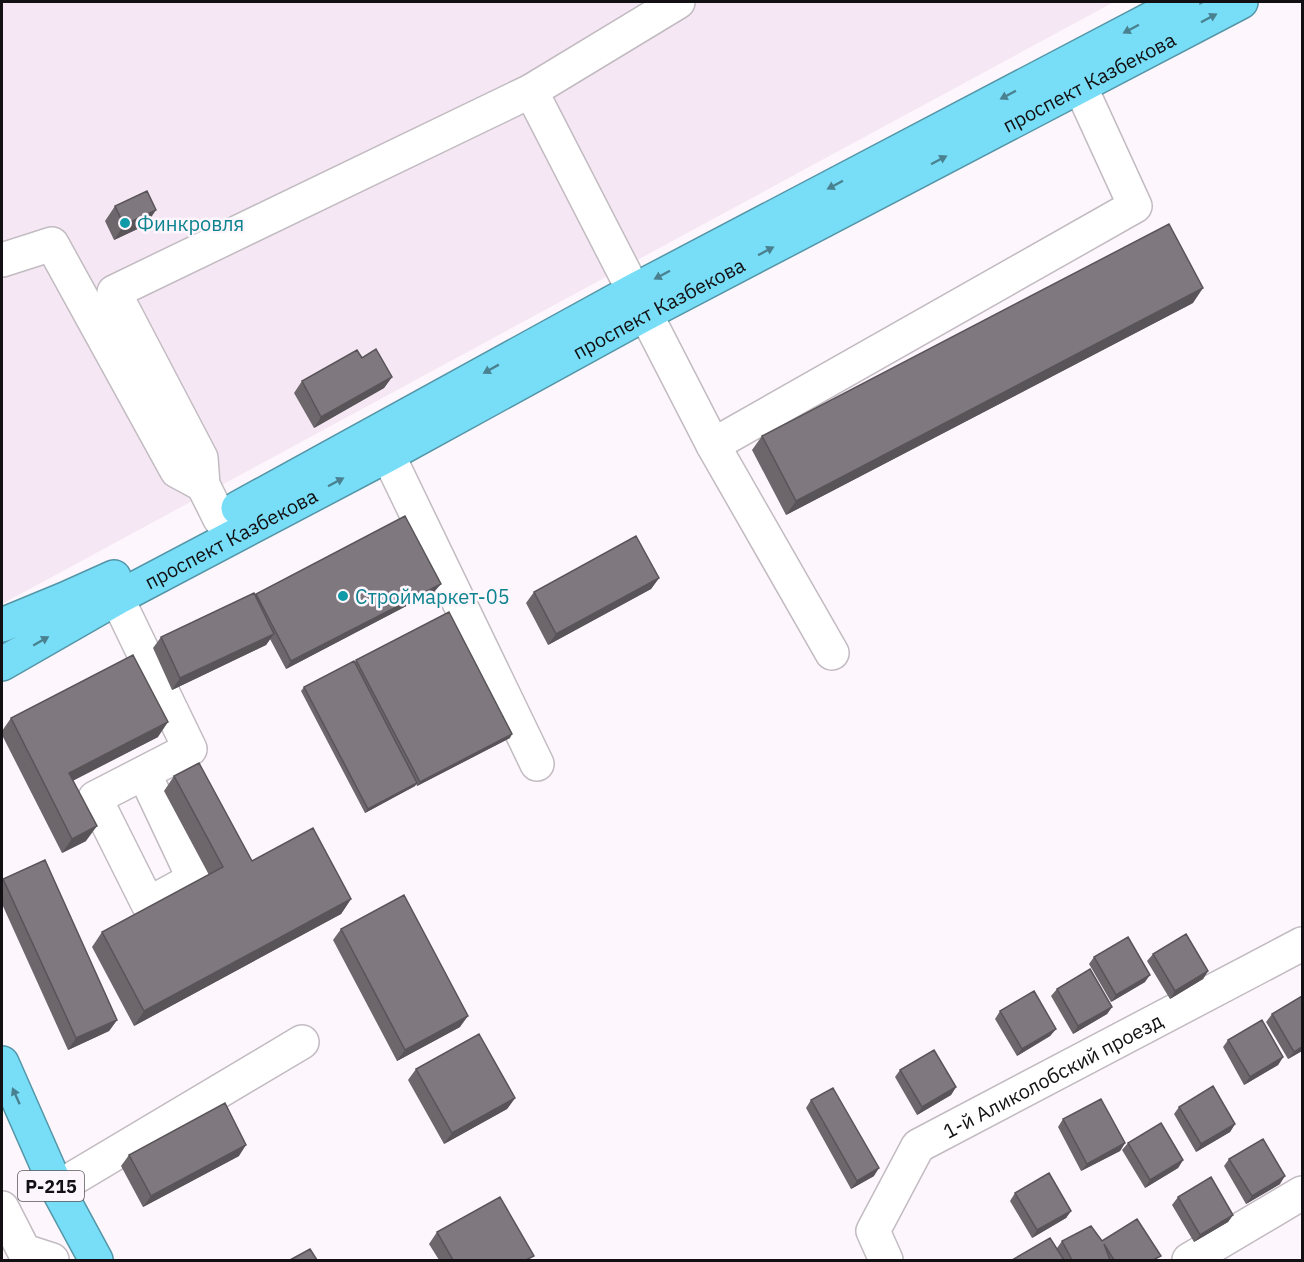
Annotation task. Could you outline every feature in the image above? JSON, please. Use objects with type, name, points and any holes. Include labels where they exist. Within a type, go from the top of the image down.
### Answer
[{"type":"highway","name":"проспект Казбекова","points":[[73,609],[117,598],[388,455],[639,302],[1183,2]]},
{"type":"highway","name":"проспект Казбекова","points":[[73,609],[107,581],[220,519],[639,302],[1080,86],[1241,2]]},
{"type":"highway","points":[[2,625],[73,609]]},
{"type":"highway","points":[[2,664],[73,609]]},
{"type":"highway","points":[[2,1063],[57,1188]]},
{"type":"highway","name":"P-215","points":[[2,1117],[39,1165],[94,1260]]},
{"type":"highway","name":"P-215","points":[[57,1188],[94,1260]]},
{"type":"lane","points":[[220,519],[203,485],[201,458],[114,292],[531,91],[678,2]]},
{"type":"lane","points":[[713,445],[1135,206],[1080,86]]},
{"type":"lane","points":[[531,91],[713,445],[832,653]]},
{"type":"lane","points":[[2,260],[52,244],[177,471],[203,485]]},
{"type":"lane","points":[[388,455],[537,764]]},
{"type":"lane","points":[[117,598],[190,748],[144,773]]},
{"type":"lane","name":"1-й Аликолобский проезд","points":[[886,1260],[873,1231],[918,1146],[1302,944]]},
{"type":"lane","points":[[57,1188],[303,1042]]},
{"type":"lane","points":[[1189,1260],[1302,1193]]},
{"type":"lane","points":[[2,1208],[24,1251],[52,1260]]},
{"type":"shaded area","points":[[2,2],[1114,2],[2,604]]},
{"type":"building","points":[[147,191],[156,210],[124,225],[115,206]]},
{"type":"building","points":[[1169,224],[1203,288],[796,501],[762,436]]},
{"type":"building","points":[[376,349],[392,377],[321,417],[302,381],[357,350],[362,358]]},
{"type":"building","name":"Строймаркет-05","points":[[405,516],[441,584],[291,661],[256,594]]},
{"type":"building","points":[[636,536],[659,578],[556,634],[534,592]]},
{"type":"building","points":[[254,593],[274,634],[180,678],[161,637]]},
{"type":"building","points":[[449,612],[512,734],[420,782],[356,660]]},
{"type":"building","points":[[133,655],[168,722],[69,773],[97,826],[72,839],[11,718]]},
{"type":"building","points":[[354,661],[417,783],[368,809],[304,687]]},
{"type":"building","points":[[199,763],[252,861],[313,828],[351,899],[144,1011],[102,932],[223,867],[174,776]]},
{"type":"building","points":[[45,860],[117,1020],[76,1038],[3,879]]},
{"type":"building","points":[[404,895],[468,1016],[405,1050],[341,929]]},
{"type":"building","points":[[1186,934],[1208,971],[1175,991],[1153,954]]},
{"type":"building","points":[[1128,937],[1150,975],[1116,995],[1094,957]]},
{"type":"building","points":[[1090,969],[1112,1007],[1078,1026],[1057,989]]},
{"type":"building","points":[[1034,991],[1056,1029],[1022,1049],[1000,1011]]},
{"type":"building","points":[[1302,996],[1302,1047],[1294,1052],[1272,1014]]},
{"type":"building","points":[[1262,1020],[1283,1057],[1250,1077],[1228,1040]]},
{"type":"building","points":[[479,1034],[515,1098],[452,1133],[416,1069]]},
{"type":"building","points":[[934,1050],[956,1087],[922,1107],[900,1070]]},
{"type":"building","points":[[1213,1086],[1235,1124],[1201,1144],[1179,1107]]},
{"type":"building","points":[[833,1088],[879,1168],[857,1181],[811,1100]]},
{"type":"building","points":[[1101,1099],[1125,1143],[1087,1164],[1063,1119]]},
{"type":"building","points":[[225,1103],[246,1145],[151,1196],[129,1155]]},
{"type":"building","points":[[1161,1123],[1183,1160],[1150,1180],[1128,1143]]},
{"type":"building","points":[[1263,1139],[1285,1176],[1252,1196],[1229,1159]]},
{"type":"building","points":[[1049,1173],[1071,1211],[1037,1230],[1015,1193]]},
{"type":"building","points":[[1211,1177],[1233,1215],[1200,1235],[1178,1197]]},
{"type":"building","points":[[500,1197],[534,1256],[526,1260],[453,1260],[437,1232]]},
{"type":"building","points":[[1137,1219],[1161,1256],[1153,1260],[1114,1260],[1104,1244],[1110,1260],[1072,1260],[1062,1241],[1091,1226],[1102,1241]]},
{"type":"building","points":[[1050,1238],[1064,1260],[1012,1260]]},
{"type":"building","points":[[310,1249],[317,1260],[290,1260]]},
{"type":"place","name":"Финкровля","points":[[125,223]]},
{"type":"place","name":"Строймаркет-05","points":[[343,596]]}]
